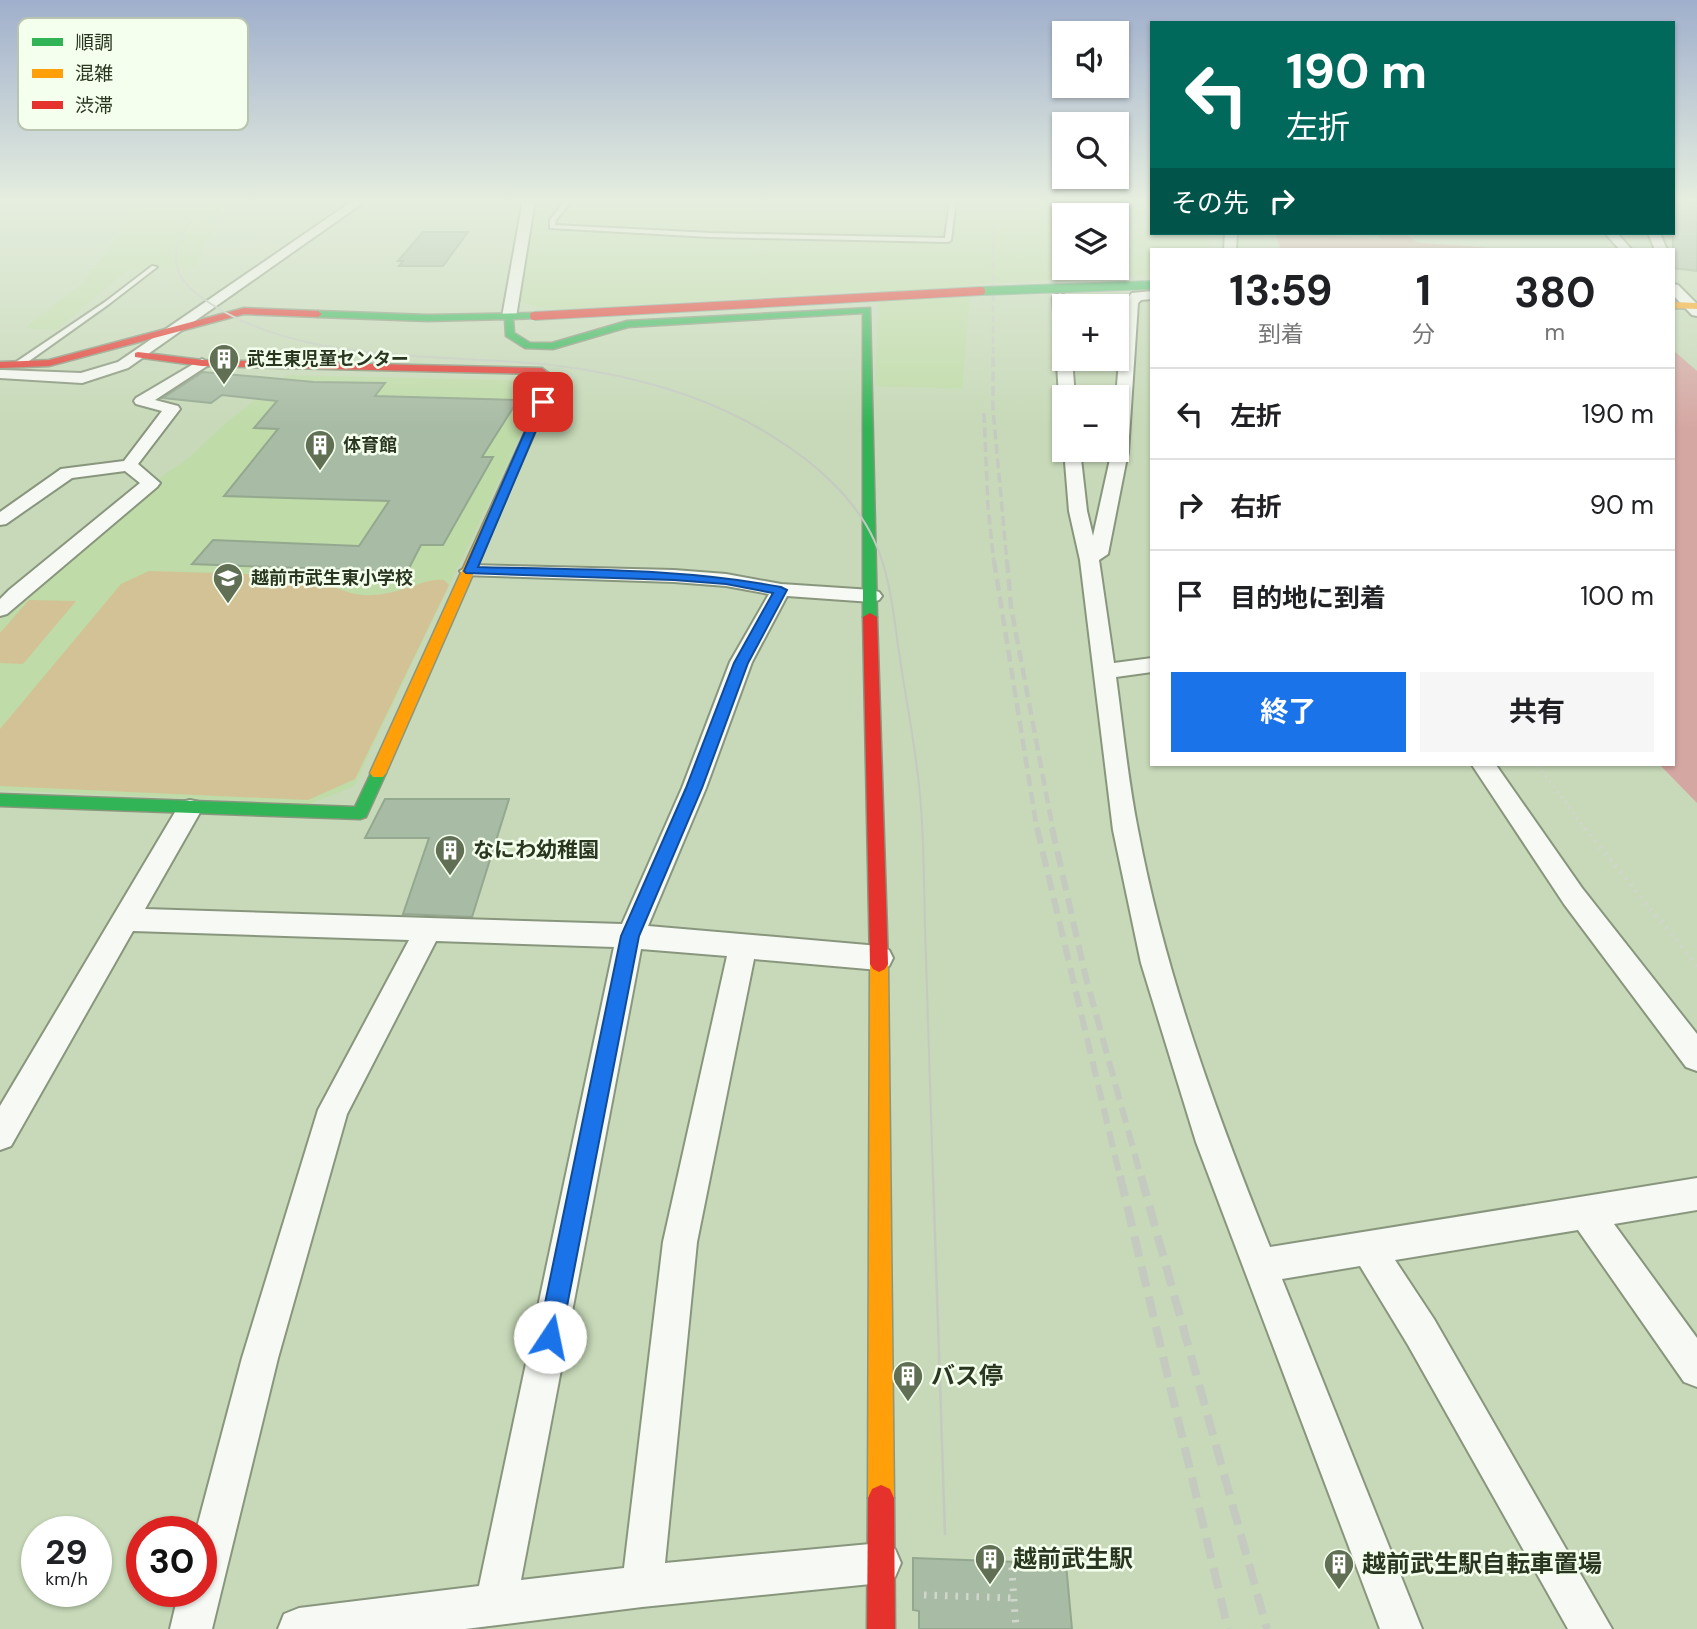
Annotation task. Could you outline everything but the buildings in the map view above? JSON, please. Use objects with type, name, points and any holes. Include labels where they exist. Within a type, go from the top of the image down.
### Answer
[{"type":"street","points":[[1,372],[82,378],[105,372],[165,338],[172,328],[252,276]]},
{"type":"street","points":[[516,276],[509,334],[528,346],[553,346],[627,324],[867,310],[868,501],[879,958],[881,1629]]},
{"type":"street","points":[[1,372],[17,365],[58,361],[172,328],[244,312],[374,317],[509,317],[1044,288],[1150,285]]},
{"type":"street","points":[[1675,290],[1696,308]]},
{"type":"street","points":[[226,294],[224,297],[231,306],[244,312]]},
{"type":"street","points":[[1088,554],[1099,554],[1118,470],[1131,302],[1137,296],[1150,295]]},
{"type":"street","points":[[1675,305],[1696,308]]},
{"type":"street","points":[[1047,351],[1052,354]]},
{"type":"street","points":[[0,800],[190,809],[360,813],[553,380],[542,372],[202,363],[138,355]]},
{"type":"street","points":[[0,520],[67,473],[129,465],[172,409],[142,401],[202,363]]},
{"type":"street","points":[[1073,462],[1125,830],[1155,963],[1212,1142],[1262,1265],[1401,1629]]},
{"type":"street","points":[[0,610],[152,483],[129,465]]},
{"type":"street","points":[[470,571],[674,576],[726,580],[781,590],[872,596]]},
{"type":"street","points":[[496,1604],[630,936],[694,788],[741,663],[781,590]]},
{"type":"street","points":[[1103,672],[1150,665]]},
{"type":"street","points":[[1486,766],[1573,896],[1697,1057]]},
{"type":"street","points":[[0,1135],[190,809]]},
{"type":"street","points":[[124,920],[630,936],[879,958]]},
{"type":"street","points":[[217,1526],[260,1357],[333,1110],[428,931]]},
{"type":"street","points":[[642,1586],[680,1242],[743,946]]},
{"type":"street","points":[[1262,1265],[1697,1194]]},
{"type":"street","points":[[1585,1212],[1697,1369]]},
{"type":"street","points":[[1368,1248],[1421,1332],[1591,1629]]},
{"type":"street","points":[[299,1629],[642,1586],[881,1563]]},
{"type":"street","points":[[191,1629],[196,1607]]},
{"type":"lane","points":[[17,365],[143,276]]},
{"type":"path","points":[[143,276],[156,278],[200,310]]},
{"type":"path","points":[[1675,330],[1697,351]]},
{"type":"path","points":[[1539,766],[1611,863],[1697,966]]},
{"type":"path","points":[[1011,1557],[1016,1629]]},
{"type":"path","points":[[913,1595],[1014,1598]]},
{"type":"shaded area","points":[[88,276],[120,276],[56,330],[25,328]]},
{"type":"shaded area","points":[[523,276],[1052,276],[1052,280],[971,284],[962,389],[875,386],[879,290],[550,310],[519,302]]},
{"type":"shaded area","points":[[1675,352],[1697,371],[1697,803],[1661,766],[1675,766]]},
{"type":"shaded area","name":"越前市武生東小学校","points":[[287,375],[546,381],[354,786],[310,804],[0,790],[0,621],[30,589],[156,481],[190,457],[228,421]]},
{"type":"shaded area","points":[[149,571],[312,576],[348,592],[369,595],[392,592],[434,580],[444,580],[449,585],[355,779],[308,800],[0,786],[0,729],[121,584]]},
{"type":"shaded area","points":[[29,600],[76,601],[23,664],[0,663],[0,633]]},
{"type":"tram line","points":[[182,276],[197,294],[238,319],[285,337],[387,354],[544,364],[592,371],[664,388],[733,414],[775,438],[804,458],[845,496],[874,540],[889,585],[918,772],[923,837],[933,1177]]},
{"type":"tram line","points":[[933,1176],[945,1534]]},
{"type":"railway","points":[[993,276],[993,409],[1007,563]]},
{"type":"railway","points":[[984,413],[988,507],[994,563]]},
{"type":"railway","points":[[994,561],[1037,830]]},
{"type":"railway","points":[[1007,561],[1011,607],[1053,830]]},
{"type":"railway","points":[[1037,828],[1120,1177]]},
{"type":"railway","points":[[1052,828],[1086,978],[1141,1177]]},
{"type":"railway","points":[[1120,1176],[1228,1629]]},
{"type":"railway","points":[[1141,1176],[1267,1629]]},
{"type":"traffic: fast","points":[[981,291],[1150,285]]},
{"type":"traffic: fast","points":[[509,317],[509,334],[528,346],[553,346],[627,324],[867,310],[870,617]]},
{"type":"traffic: fast","points":[[318,314],[428,318],[534,316]]},
{"type":"traffic: fast","points":[[0,800],[360,813],[378,773]]},
{"type":"traffic: slow","points":[[1675,305],[1697,306]]},
{"type":"traffic: slow","points":[[378,773],[553,380],[546,375]]},
{"type":"traffic: slow","points":[[879,964],[881,1498]]},
{"type":"traffic: jam","points":[[534,316],[981,291]]},
{"type":"traffic: jam","points":[[0,365],[49,363],[244,311],[318,314]]},
{"type":"traffic: jam","points":[[138,355],[202,363],[542,371],[546,375]]},
{"type":"traffic: jam","points":[[870,617],[879,964]]},
{"type":"traffic: jam","points":[[881,1498],[881,1629]]},
{"type":"place","name":"武生東児童センター","points":[[224,386]]},
{"type":"place","name":"体育館","points":[[320,472]]},
{"type":"place","name":"越前市武生東小学校","points":[[228,605]]},
{"type":"place","name":"なにわ幼稚園","points":[[450,877]]},
{"type":"place","name":"バス停","points":[[908,1403]]},
{"type":"place","name":"越前武生駅","points":[[990,1586]]},
{"type":"place","name":"越前武生駅自転車置場","points":[[1339,1591]]},
{"type":"route","points":[[543,402],[513,466],[470,571],[674,576],[726,580],[781,590],[741,663],[694,788],[630,936],[550,1337]]}]
